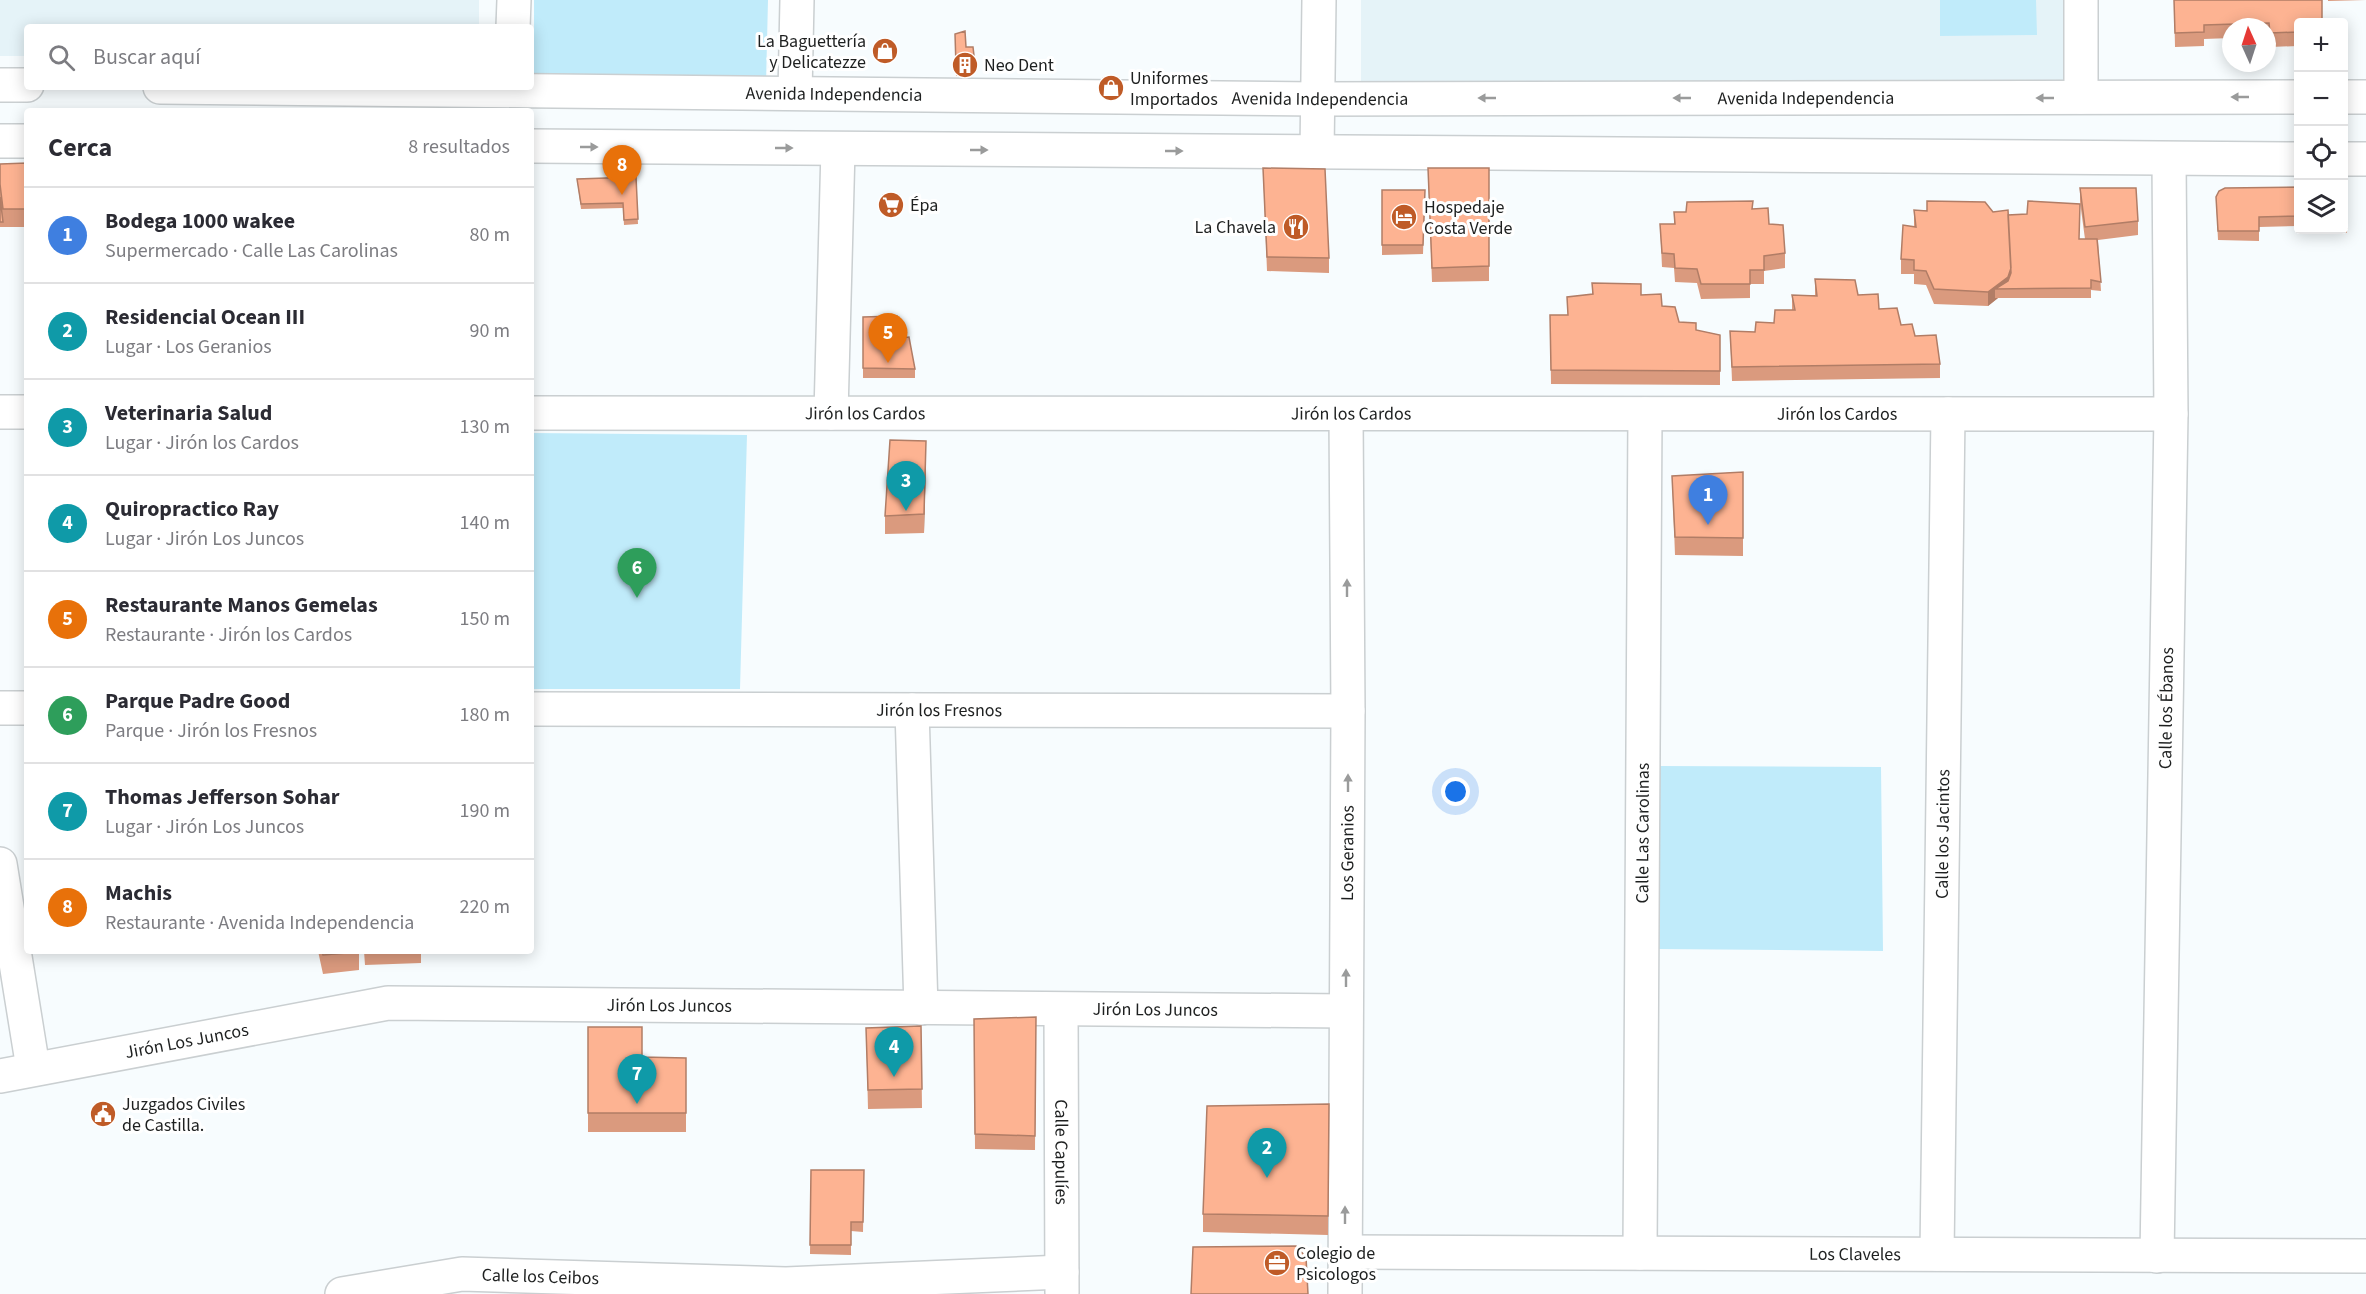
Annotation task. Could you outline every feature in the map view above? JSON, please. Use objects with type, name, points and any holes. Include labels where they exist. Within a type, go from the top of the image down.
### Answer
[{"type":"street","points":[[513,24],[514,0]]},
{"type":"street","points":[[795,93],[797,0]]},
{"type":"street","points":[[1317,152],[1319,0]]},
{"type":"street","points":[[2081,0],[2081,98]]},
{"type":"street","points":[[0,84],[24,85]]},
{"type":"street","name":"Avenida Independencia","points":[[266,90],[512,97],[795,93],[1317,99],[2294,97]]},
{"type":"street","points":[[2348,97],[2366,97]]},
{"type":"street","points":[[0,141],[24,141]]},
{"type":"street","points":[[534,146],[2169,160],[2294,159]]},
{"type":"street","points":[[831,413],[838,149]]},
{"type":"street","points":[[2348,159],[2366,159]]},
{"type":"street","name":"Calle los Ébanos","points":[[2157,1256],[2171,414],[2169,160]]},
{"type":"street","points":[[0,412],[24,412]]},
{"type":"street","name":"Jirón los Cardos","points":[[534,413],[2171,414]]},
{"type":"street","name":"Los Geranios","points":[[1345,1294],[1348,711],[1346,414]]},
{"type":"street","name":"Calle Las Carolinas","points":[[1640,1253],[1645,414]]},
{"type":"street","name":"Calle los Jacintos","points":[[1937,1254],[1948,414]]},
{"type":"street","points":[[0,708],[24,708]]},
{"type":"street","name":"Jirón los Fresnos","points":[[534,709],[1348,711]]},
{"type":"street","points":[[912,710],[921,1008]]},
{"type":"street","points":[[0,864],[33,1068]]},
{"type":"street","name":"Jirón Los Juncos","points":[[0,1076],[33,1068],[388,1004],[1346,1011]]},
{"type":"street","name":"Calle Capulíes","points":[[1061,1010],[1062,1283]]},
{"type":"street","name":"Los Claveles","points":[[1345,1252],[2366,1257]]},
{"type":"street","name":"Calle los Ceibos","points":[[342,1294],[462,1274],[786,1284],[1062,1283]]},
{"type":"shaded area","points":[[0,0],[479,0],[479,24],[24,24],[24,56],[0,56]]},
{"type":"shaded area","points":[[534,0],[768,0],[766,83],[534,77]]},
{"type":"shaded area","points":[[1361,0],[2065,0],[2065,89],[1361,91]]},
{"type":"shaded area","points":[[1940,0],[2036,0],[2037,35],[1940,36]]},
{"type":"shaded area","points":[[534,433],[747,435],[740,689],[534,689]]},
{"type":"shaded area","points":[[1658,766],[1881,767],[1883,951],[1657,949]]},
{"type":"building","points":[[2174,0],[2322,0],[2322,18],[2294,18],[2294,32],[2276,33],[2276,18],[2222,18],[2222,24],[2204,25],[2204,32],[2175,33]]},
{"type":"building","name":"Neo Dent","points":[[965,31],[966,47],[973,47],[975,64],[956,66],[955,34]]},
{"type":"building","points":[[24,163],[24,209],[3,209],[0,164]]},
{"type":"building","name":"La Chavela","points":[[1263,168],[1325,169],[1329,258],[1267,257]]},
{"type":"building","points":[[1428,168],[1489,168],[1489,266],[1432,268]]},
{"type":"building","points":[[636,177],[638,219],[624,220],[623,203],[581,204],[577,179]]},
{"type":"building","points":[[2294,187],[2294,216],[2259,217],[2259,231],[2218,231],[2216,197],[2219,191],[2225,188]]},
{"type":"building","points":[[2080,188],[2136,188],[2138,221],[2085,227]]},
{"type":"building","name":"Hospedaje Costa Verde","points":[[1382,190],[1425,190],[1423,245],[1382,245]]},
{"type":"building","points":[[0,197],[3,222],[0,222]]},
{"type":"building","points":[[1753,201],[1752,209],[1768,208],[1769,224],[1783,225],[1785,253],[1764,256],[1764,270],[1750,270],[1750,284],[1701,284],[1697,269],[1675,268],[1674,254],[1662,253],[1660,224],[1675,224],[1674,212],[1686,212],[1687,202]]},
{"type":"building","points":[[1927,201],[1985,202],[1993,212],[2008,210],[2011,268],[2008,277],[1988,292],[1934,289],[1926,271],[1914,270],[1914,260],[1901,259],[1903,225],[1916,227],[1914,210],[1927,211]]},
{"type":"building","points":[[2028,201],[2080,204],[2079,239],[2097,239],[2101,282],[2091,280],[2091,288],[1995,289],[2008,281],[2011,273],[2008,215],[2027,214]]},
{"type":"building","points":[[1815,279],[1855,280],[1858,295],[1878,294],[1879,309],[1897,308],[1901,325],[1912,324],[1915,336],[1936,335],[1940,364],[1732,367],[1730,331],[1755,332],[1756,322],[1774,323],[1775,310],[1795,310],[1792,295],[1817,296]]},
{"type":"building","points":[[1592,283],[1641,284],[1641,295],[1661,294],[1662,306],[1675,307],[1679,322],[1696,323],[1696,330],[1720,335],[1720,371],[1551,370],[1550,315],[1568,315],[1567,297],[1593,294]]},
{"type":"building","points":[[897,316],[900,338],[909,337],[915,369],[863,368],[863,317]]},
{"type":"building","points":[[890,440],[926,441],[924,514],[885,516]]},
{"type":"building","points":[[1743,472],[1743,538],[1675,537],[1672,476]]},
{"type":"building","points":[[1036,1017],[1035,1136],[975,1134],[974,1019]]},
{"type":"building","points":[[921,1026],[922,1089],[868,1090],[866,1028]]},
{"type":"building","points":[[588,1027],[642,1027],[642,1057],[686,1058],[686,1113],[588,1113]]},
{"type":"building","points":[[1329,1104],[1328,1216],[1203,1214],[1207,1106]]},
{"type":"building","points":[[811,1170],[864,1170],[863,1222],[851,1222],[851,1245],[810,1245]]},
{"type":"building","points":[[1296,1246],[1306,1257],[1308,1294],[1191,1294],[1193,1247]]},
{"type":"place","name":"La Baguettería y Delicatezze","points":[[885,51]]},
{"type":"place","name":"Neo Dent","points":[[965,65]]},
{"type":"place","name":"Uniformes Importados","points":[[1111,88]]},
{"type":"place","name":"Machis","points":[[622,195]]},
{"type":"place","name":"Épa","points":[[891,205]]},
{"type":"place","name":"Hospedaje Costa Verde","points":[[1404,217]]},
{"type":"place","name":"La Chavela","points":[[1296,227]]},
{"type":"place","name":"Restaurante Manos Gemelas","points":[[888,363]]},
{"type":"place","name":"Veterinaria Salud","points":[[906,511]]},
{"type":"place","name":"Bodega 1000 wakee","points":[[1708,525]]},
{"type":"place","name":"Parque Padre Good","points":[[637,598]]},
{"type":"place","name":"Quiropractico Ray","points":[[894,1077]]},
{"type":"place","name":"Thomas Jefferson Sohar","points":[[637,1104]]},
{"type":"place","name":"Juzgados Civiles de Castilla.","points":[[103,1114]]},
{"type":"place","name":"Residencial Ocean III","points":[[1267,1178]]},
{"type":"place","name":"Colegio de Psicologos","points":[[1277,1263]]}]
